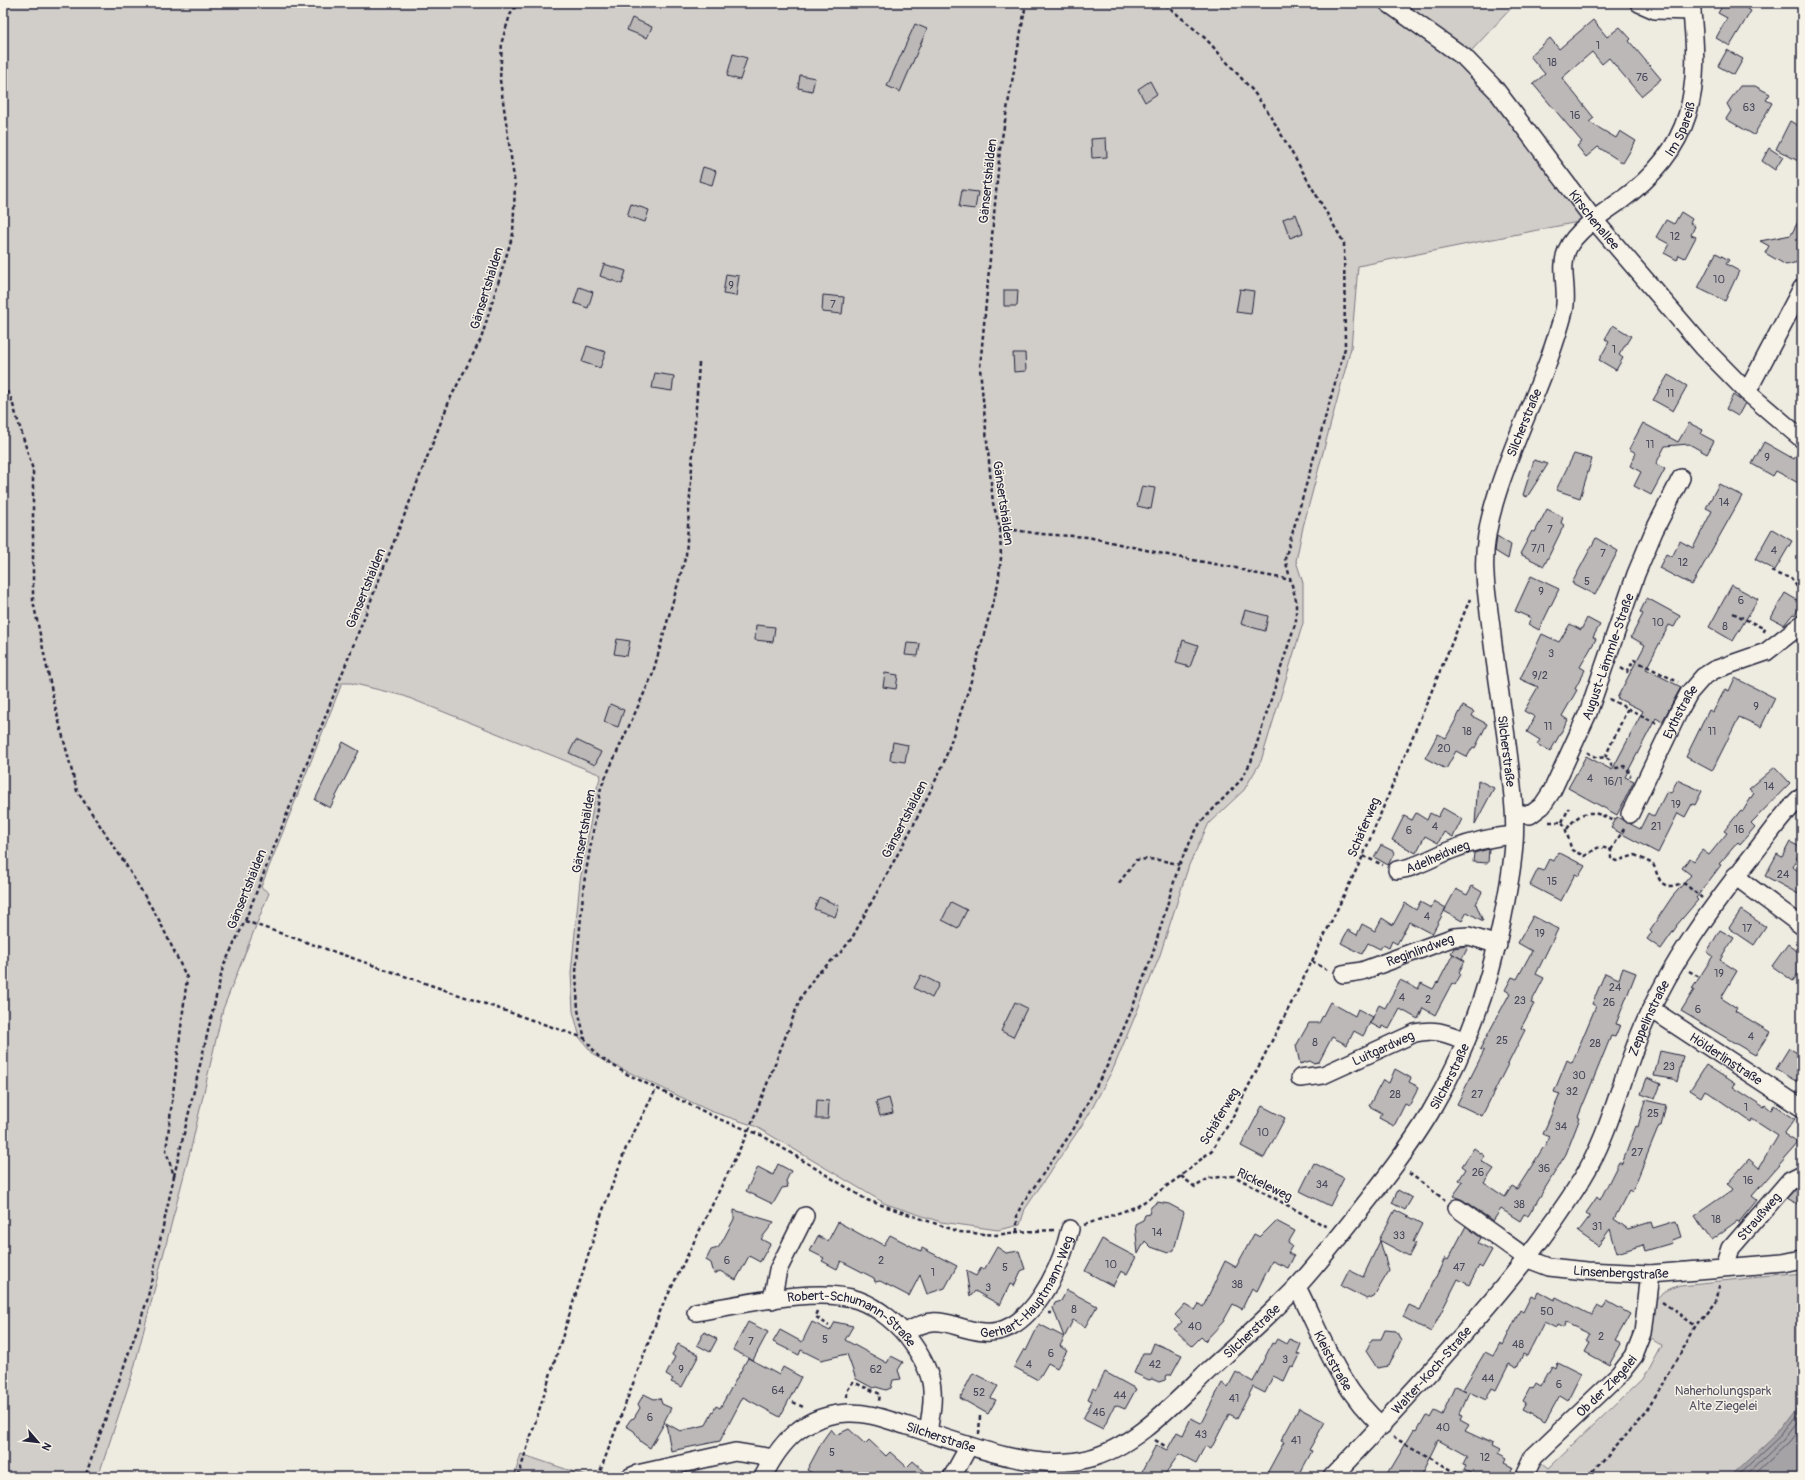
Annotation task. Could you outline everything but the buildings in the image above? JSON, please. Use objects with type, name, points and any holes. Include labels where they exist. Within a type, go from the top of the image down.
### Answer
[{"type":"street","name":"Kirschenallee","points":[[1388,3],[1464,57],[1496,90],[1594,220],[1704,347],[1747,392],[1802,440]]},
{"type":"street","points":[[1639,3],[1655,10],[1692,7]]},
{"type":"street","name":"Im Spareiß","points":[[1594,220],[1641,186],[1662,164],[1679,136],[1692,104],[1695,80],[1692,7]]},
{"type":"street","name":"Silcherstraße","points":[[763,1477],[782,1444],[798,1430],[824,1416],[850,1412],[876,1416],[969,1446],[1044,1463],[1071,1462],[1090,1459],[1112,1450],[1152,1422],[1297,1287],[1397,1164],[1430,1113],[1452,1073],[1466,1041],[1485,988],[1498,945],[1510,882],[1514,835],[1523,814],[1484,569],[1489,522],[1498,492],[1554,345],[1566,305],[1565,255],[1570,244],[1594,220]]},
{"type":"street","points":[[1747,392],[1802,288]]},
{"type":"street","name":"August-Lämmle-Straße","points":[[1523,814],[1542,806],[1552,791],[1568,757],[1594,698],[1636,574],[1654,531],[1681,478]]},
{"type":"street","name":"Eythstraße","points":[[1630,814],[1661,751],[1667,734],[1685,700],[1703,677],[1714,670],[1766,652],[1802,624]]},
{"type":"street","name":"Zeppelinstraße","points":[[1528,1259],[1583,1177],[1604,1134],[1642,1027],[1672,969],[1712,908],[1736,876],[1791,807],[1802,796]]},
{"type":"street","name":"Adelheidweg","points":[[1397,870],[1411,867],[1474,842],[1500,836],[1514,835]]},
{"type":"street","points":[[1736,876],[1802,926]]},
{"type":"street","name":"Reginlindweg","points":[[1343,974],[1351,974],[1362,971],[1454,936],[1469,936],[1498,945]]},
{"type":"street","name":"Hölderlinstraße","points":[[1651,1009],[1802,1108]]},
{"type":"street","name":"Luitgardweg","points":[[1300,1078],[1323,1075],[1415,1033],[1428,1030],[1439,1031],[1466,1041]]},
{"type":"street","name":"Straußweg","points":[[1725,1267],[1731,1248],[1790,1180],[1802,1174]]},
{"type":"street","name":"Linsenbergstraße","points":[[1457,1208],[1528,1259],[1549,1267],[1586,1271],[1649,1283],[1725,1267],[1783,1263],[1802,1259]]},
{"type":"street","points":[[772,1300],[778,1270],[805,1216]]},
{"type":"street","name":"Gerhart-Hauptmann-Weg","points":[[905,1333],[930,1322],[947,1322],[985,1332],[999,1331],[1014,1326],[1038,1301],[1056,1268],[1066,1245],[1070,1230]]},
{"type":"street","name":"Walter-Koch-Straße","points":[[1332,1477],[1381,1427],[1528,1259]]},
{"type":"street","name":"Ob der Ziegelei","points":[[1524,1477],[1534,1456],[1619,1375],[1634,1356],[1643,1333],[1649,1283]]},
{"type":"street","name":"Kleiststraße","points":[[1297,1287],[1346,1387],[1360,1405],[1381,1427]]},
{"type":"street","name":"Robert-Schumann-Straße","points":[[696,1312],[772,1300],[822,1295],[859,1300],[886,1316],[905,1333],[922,1357],[929,1373],[933,1389],[933,1404],[928,1432]]},
{"type":"street","points":[[952,1477],[969,1446]]},
{"type":"street","points":[[630,1477],[637,1474],[735,1452],[773,1458]]},
{"type":"path","name":"Gänsertshälden","points":[[85,1477],[147,1301],[174,1176],[223,967],[245,921],[450,400],[481,339],[511,241],[513,234],[515,185],[500,80],[502,41],[510,15],[518,3]]},
{"type":"path","name":"Gänsertshälden","points":[[598,1477],[661,1309],[748,1130],[801,997],[816,975],[852,938],[913,826],[943,765],[969,688],[998,584],[1001,558],[1000,528],[992,489],[980,368],[1000,149],[1026,3]]},
{"type":"path","points":[[1016,1232],[1017,1215],[1020,1206],[1073,1130],[1108,1064],[1130,1014],[1152,956],[1180,865],[1200,823],[1240,781],[1251,762],[1296,621],[1296,600],[1284,559],[1345,348],[1344,243],[1270,115],[1253,91],[1206,38],[1164,3]]},
{"type":"path","name":"Gänsertshälden","points":[[699,363],[686,555],[652,676],[601,787],[584,883],[576,972],[578,1010],[585,1039],[598,1056],[625,1073],[656,1089],[719,1119],[748,1130]]},
{"type":"path","points":[[3,386],[10,395],[33,470],[34,601],[55,706],[77,791],[123,860],[159,920],[188,978],[166,1151],[174,1176]]},
{"type":"path","points":[[1000,528],[1041,534],[1088,537],[1290,580]]},
{"type":"path","points":[[1770,571],[1791,578],[1802,594]]},
{"type":"path","name":"Schäferweg","points":[[748,1130],[763,1136],[867,1200],[960,1232],[996,1235],[1016,1232],[1070,1230],[1138,1206],[1181,1176],[1212,1150],[1230,1122],[1296,994],[1363,856],[1471,597]]},
{"type":"path","points":[[1733,613],[1765,629],[1752,657]]},
{"type":"path","points":[[1606,661],[1627,672],[1634,660],[1683,685],[1678,696],[1685,700]]},
{"type":"path","points":[[1612,693],[1609,698],[1628,708],[1667,734]]},
{"type":"path","points":[[1605,757],[1628,708]]},
{"type":"path","points":[[1568,757],[1579,762],[1585,750],[1595,757],[1605,757],[1609,759],[1612,766],[1617,768],[1624,766],[1628,769],[1629,775],[1635,778],[1650,773]]},
{"type":"path","points":[[1562,822],[1569,808]]},
{"type":"path","points":[[1567,830],[1572,822],[1586,812],[1594,812],[1614,820]]},
{"type":"path","points":[[1523,814],[1544,822],[1562,822]]},
{"type":"path","points":[[1630,814],[1629,820],[1611,850],[1611,858],[1617,861],[1635,855],[1653,864],[1659,880],[1669,886],[1685,884],[1712,908]]},
{"type":"path","points":[[1562,822],[1567,830],[1570,847],[1584,856],[1596,847],[1611,850]]},
{"type":"path","name":"Adelheidweg","points":[[1363,856],[1397,870]]},
{"type":"path","points":[[1119,883],[1136,860],[1149,858],[1180,865]]},
{"type":"path","points":[[245,921],[585,1039]]},
{"type":"path","points":[[518,1477],[600,1218],[626,1148],[656,1089]]},
{"type":"path","points":[[1397,1164],[1429,1187]]},
{"type":"path","name":"Rickeleweg","points":[[1181,1176],[1195,1187],[1208,1178],[1234,1176],[1341,1234]]},
{"type":"path","points":[[1587,1477],[1647,1410],[1657,1395],[1696,1326],[1716,1301],[1725,1267]]},
{"type":"path","points":[[1649,1283],[1696,1326]]},
{"type":"path","points":[[853,1382],[880,1394],[876,1416]]},
{"type":"path","points":[[793,1402],[805,1408]]},
{"type":"path","points":[[980,1416],[980,1429]]},
{"type":"path","points":[[1381,1427],[1464,1477]]},
{"type":"green space","points":[[3,3],[1516,3],[1472,50],[1461,66],[1479,83],[1526,140],[1583,221],[1358,266],[1351,348],[1303,527],[1296,561],[1303,583],[1303,623],[1261,761],[1244,790],[1209,823],[1189,865],[1159,958],[1114,1067],[1088,1116],[1025,1209],[1020,1225],[998,1230],[941,1222],[886,1204],[755,1126],[710,1111],[595,1056],[580,1038],[573,1011],[571,973],[580,881],[596,791],[601,775],[404,696],[351,683],[342,683],[261,887],[269,893],[223,1009],[192,1144],[133,1372],[98,1477],[3,1477]]},
{"type":"green space","name":"Naherholungspark Alte Ziegelei","points":[[1802,1273],[1802,1477],[1531,1477],[1538,1461],[1548,1469],[1642,1379],[1661,1344],[1648,1336],[1650,1317],[1654,1303],[1662,1293],[1680,1285]]},
{"type":"green space","points":[[521,1454],[589,1477],[514,1477]]},
{"type":"water","points":[[1802,1402],[1802,1477],[1731,1477],[1780,1431]]}]
